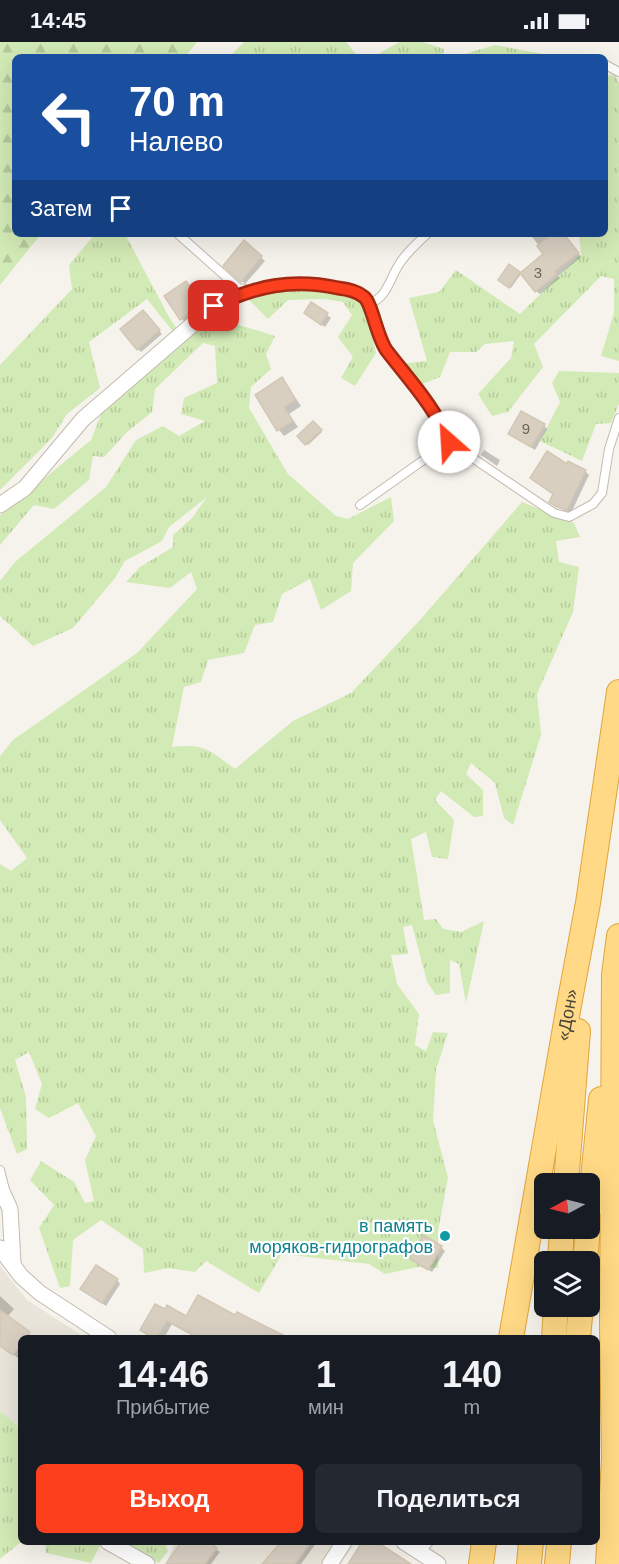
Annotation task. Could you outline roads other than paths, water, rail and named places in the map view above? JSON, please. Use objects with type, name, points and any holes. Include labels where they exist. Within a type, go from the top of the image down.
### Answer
[{"type":"highway","name":"«Дон»","points":[[512,1335],[568,1005],[588,903],[619,692]]},
{"type":"highway","points":[[567,1173],[588,903]]},
{"type":"highway","points":[[594,1173],[619,936]]},
{"type":"highway","points":[[608,1564],[614,1459],[612,1328],[614,975]]},
{"type":"highway","points":[[554,1335],[555,1317]]},
{"type":"highway","points":[[578,1335],[580,1317]]},
{"type":"highway","points":[[481,1564],[484,1545]]},
{"type":"highway","points":[[529,1564],[531,1545]]},
{"type":"highway","points":[[557,1564],[559,1545]]},
{"type":"street","points":[[0,505],[25,488],[83,419],[214,306],[243,292]]},
{"type":"street","points":[[0,1187],[10,1209],[13,1263]]},
{"type":"street","points":[[0,1248],[21,1276],[40,1293],[104,1335]]},
{"type":"street","points":[[113,1545],[147,1564]]},
{"type":"street","points":[[330,1564],[342,1545]]},
{"type":"street","points":[[424,1548],[438,1564]]},
{"type":"lane","points":[[181,237],[243,292],[287,283],[321,284],[351,290],[364,297],[369,304],[375,327],[385,348],[431,406],[449,442],[554,513],[569,517],[593,504],[602,493],[609,449],[619,418]]},
{"type":"lane","points":[[369,304],[377,301],[387,290],[398,267],[414,245],[423,237]]},
{"type":"lane","points":[[360,505],[449,442]]},
{"type":"lane","points":[[0,1170],[10,1209]]},
{"type":"place","name":"в память моряков-гидрографов","points":[[445,1236]]}]
